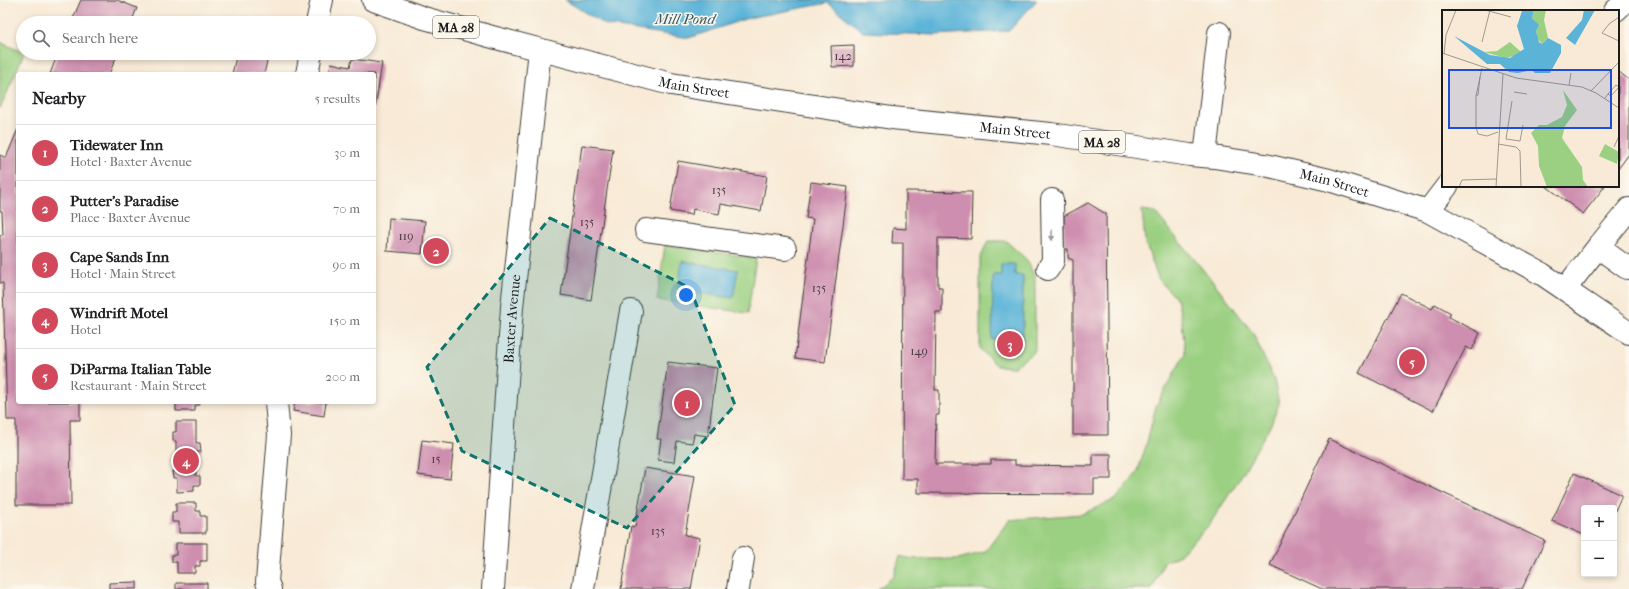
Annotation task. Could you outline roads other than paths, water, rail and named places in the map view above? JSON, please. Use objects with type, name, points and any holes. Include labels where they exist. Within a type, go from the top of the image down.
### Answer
[{"type":"main road","points":[[319,16],[322,0]]},
{"type":"main road","name":"Main Street","points":[[372,0],[424,18],[540,50],[679,85],[892,118],[1051,134],[1205,156],[1265,165],[1328,180],[1428,212],[1508,254],[1542,274],[1629,333]]},
{"type":"main road","points":[[1616,10],[1627,0]]},
{"type":"main road","points":[[1205,156],[1219,33]]},
{"type":"main road","name":"Baxter Avenue","points":[[493,589],[512,307],[540,50]]},
{"type":"main road","points":[[307,72],[310,60]]},
{"type":"main road","points":[[1428,212],[1445,187]]},
{"type":"main road","points":[[1048,269],[1053,261],[1052,200]]},
{"type":"main road","points":[[1565,289],[1629,209]]},
{"type":"main road","points":[[646,230],[785,249]]},
{"type":"main road","points":[[1598,247],[1628,267]]},
{"type":"main road","points":[[583,589],[631,311]]},
{"type":"main road","points":[[270,589],[267,582],[279,435],[276,404]]},
{"type":"main road","points":[[738,589],[743,558]]},
{"type":"water","name":"Mill Pond","points":[[565,0],[1037,0],[1009,31],[934,35],[863,32],[828,3],[748,18],[689,38],[605,25]]},
{"type":"water","points":[[682,261],[738,270],[733,298],[678,290]]},
{"type":"water","points":[[1001,264],[1015,264],[1015,275],[1023,275],[1023,340],[992,340],[993,275],[1001,275]]},
{"type":"place","name":"Putter's Paradise","points":[[436,251]]},
{"type":"place","name":"Cape Sands Inn","points":[[1010,344]]},
{"type":"place","name":"DiParma Italian Table","points":[[1412,362]]},
{"type":"place","name":"Tidewater Inn","points":[[687,403]]},
{"type":"place","name":"Windrift Motel","points":[[186,461]]}]
